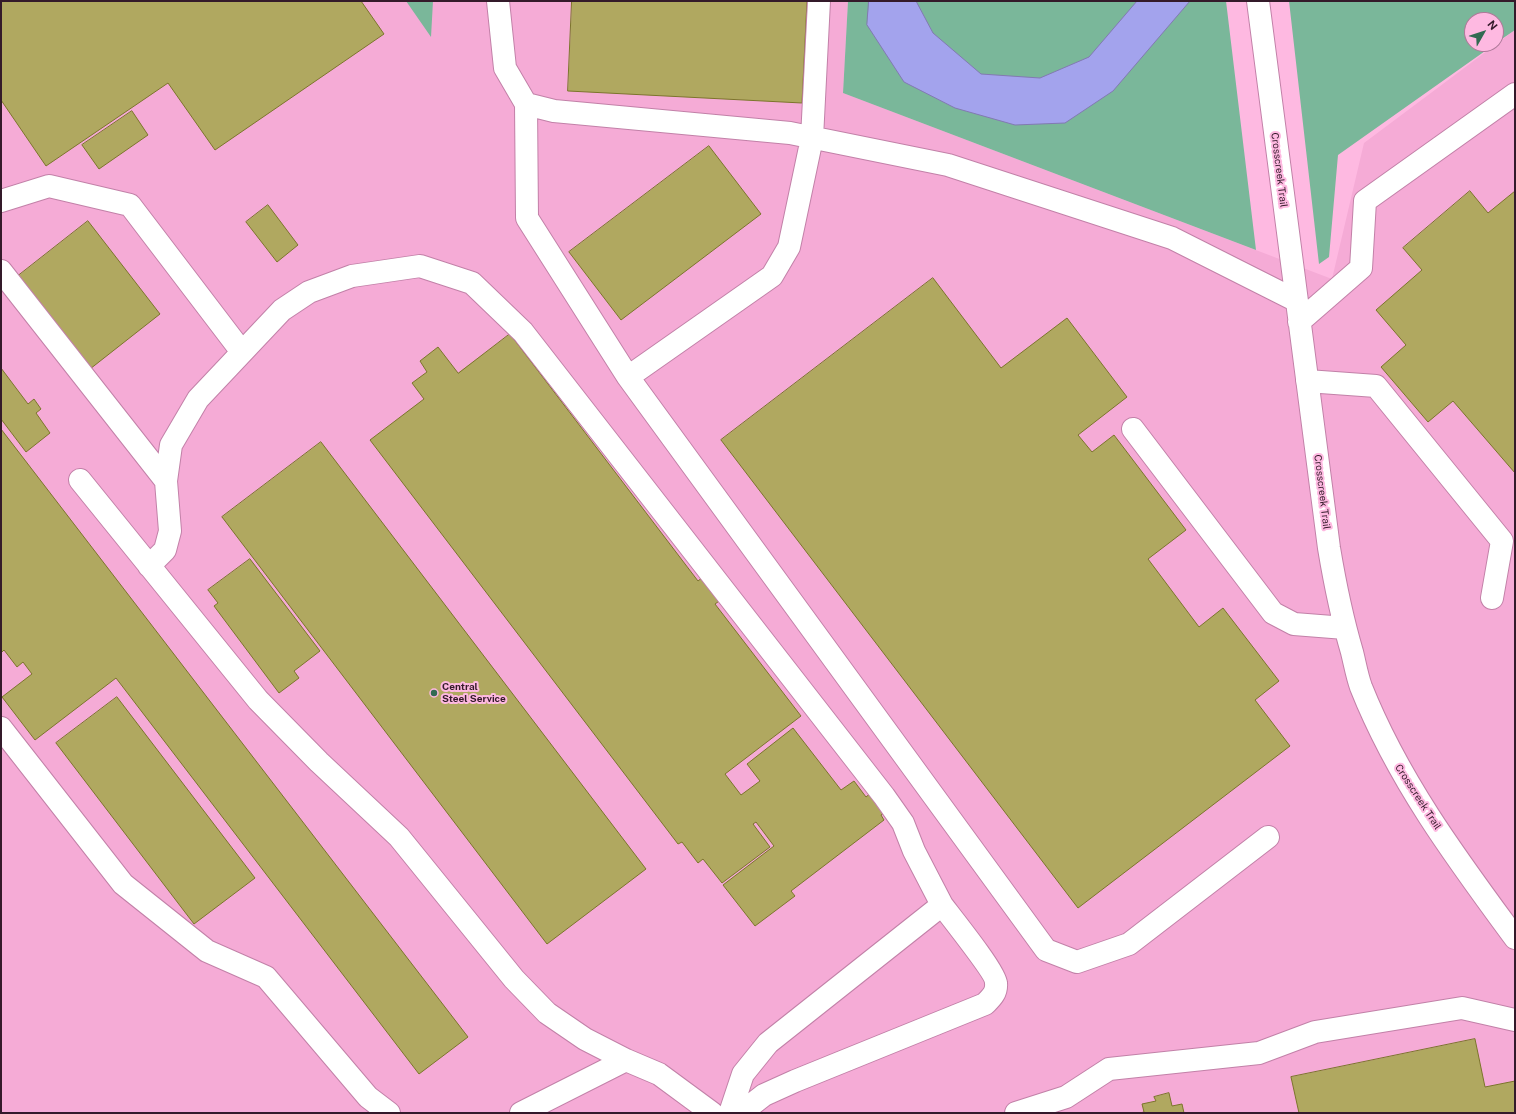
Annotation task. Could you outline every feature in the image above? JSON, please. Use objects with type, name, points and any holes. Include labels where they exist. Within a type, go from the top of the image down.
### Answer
[{"type":"street","points":[[498,1],[505,68],[526,104],[527,218],[628,377],[1046,950],[1077,962],[1128,944],[1268,837]]},
{"type":"street","points":[[628,377],[772,276],[789,246],[812,138],[819,1]]},
{"type":"street","name":"Crosscreek Trail","points":[[1258,1],[1337,600],[1361,686],[1390,752],[1408,785],[1482,893],[1515,938]]},
{"type":"street","points":[[526,104],[554,111],[790,133],[948,165],[1172,238],[1298,311],[1361,268],[1365,201],[1515,94]]},
{"type":"street","points":[[1,201],[50,186],[130,205],[242,352]]},
{"type":"street","points":[[149,566],[166,550],[170,531],[166,481],[171,445],[198,399],[282,310],[308,292],[352,276],[420,266],[472,283],[524,332],[884,796],[903,823],[914,851],[942,905],[979,954],[997,982],[995,993],[985,1004],[795,1081],[764,1095],[741,1113]]},
{"type":"street","points":[[1,270],[166,481]]},
{"type":"street","points":[[1307,381],[1376,386],[1508,539],[1492,598]]},
{"type":"street","points":[[1133,429],[1273,613],[1294,624],[1345,628]]},
{"type":"street","points":[[80,480],[258,700],[319,762],[399,837],[514,979],[547,1013],[585,1039],[626,1060],[659,1074],[695,1099],[712,1113]]},
{"type":"street","points":[[1,728],[123,884],[207,951],[266,977],[368,1097],[389,1113]]},
{"type":"street","points":[[730,1113],[744,1074],[768,1043],[942,905]]},
{"type":"street","points":[[1016,1113],[1066,1097],[1109,1069],[1259,1053],[1315,1032],[1462,1008],[1515,1020]]},
{"type":"street","points":[[521,1113],[626,1060]]},
{"type":"shaded area","points":[[1,1],[848,1],[843,93],[1332,279],[1364,143],[1486,52],[1504,52],[1504,38],[1515,30],[1515,1113],[1,1113]]},
{"type":"green space","points":[[406,1],[433,1],[431,37]]},
{"type":"green space","points":[[848,1],[1226,1],[1256,250],[843,93]]},
{"type":"green space","points":[[1289,1],[1515,1],[1515,30],[1504,38],[1504,12],[1464,12],[1464,52],[1484,52],[1338,155],[1329,257],[1319,264]]},
{"type":"water","points":[[869,1],[916,1],[933,33],[981,74],[1040,78],[1089,57],[1137,1],[1190,1],[1113,91],[1065,123],[1015,125],[955,108],[904,82],[867,25]]},
{"type":"building","points":[[1,1],[361,1],[384,34],[215,150],[168,83],[46,166],[1,100]]},
{"type":"building","points":[[572,1],[807,1],[802,103],[568,91]]},
{"type":"building","points":[[132,111],[148,135],[99,169],[82,145]]},
{"type":"building","points":[[709,146],[761,214],[621,320],[569,252]]},
{"type":"building","points":[[1470,191],[1488,213],[1515,191],[1515,473],[1453,401],[1428,422],[1381,367],[1406,345],[1376,310],[1422,270],[1403,248]]},
{"type":"building","points":[[268,205],[298,245],[277,262],[246,222]]},
{"type":"building","points":[[88,221],[160,314],[90,369],[18,276]]},
{"type":"building","points":[[933,278],[1001,368],[1067,318],[1127,397],[1078,435],[1092,452],[1114,435],[1186,530],[1148,559],[1199,627],[1223,608],[1279,681],[1255,700],[1290,746],[1078,908],[721,440]]},
{"type":"building","points":[[510,334],[698,581],[704,576],[722,599],[715,604],[801,716],[725,774],[741,795],[760,781],[747,764],[793,728],[841,790],[854,781],[866,797],[872,792],[887,811],[881,815],[884,820],[791,891],[795,896],[755,926],[723,885],[774,846],[756,822],[753,824],[770,847],[722,883],[703,859],[698,863],[682,842],[678,844],[370,440],[424,399],[412,383],[427,372],[420,361],[438,347],[458,373]]},
{"type":"building","points":[[1,368],[28,404],[34,399],[41,409],[36,413],[50,433],[26,452],[1,419]]},
{"type":"building","points":[[1,429],[468,1037],[419,1074],[116,678],[35,740],[2,697],[32,674],[23,662],[17,667],[4,650],[1,653]]},
{"type":"building","name":"Central Steel Service","points":[[321,442],[646,869],[547,944],[222,517]]},
{"type":"building","points":[[250,559],[320,651],[294,671],[299,678],[279,693],[214,606],[218,603],[208,590]]},
{"type":"building","points":[[117,697],[255,878],[194,924],[56,743]]},
{"type":"building","points":[[1475,1039],[1485,1087],[1515,1081],[1515,1113],[1299,1113],[1291,1077]]},
{"type":"building","points":[[1169,1093],[1172,1106],[1182,1104],[1184,1113],[1140,1113],[1144,1112],[1142,1104],[1156,1101],[1154,1097]]},
{"type":"place","name":"Central Steel Service","points":[[434,693]]}]
